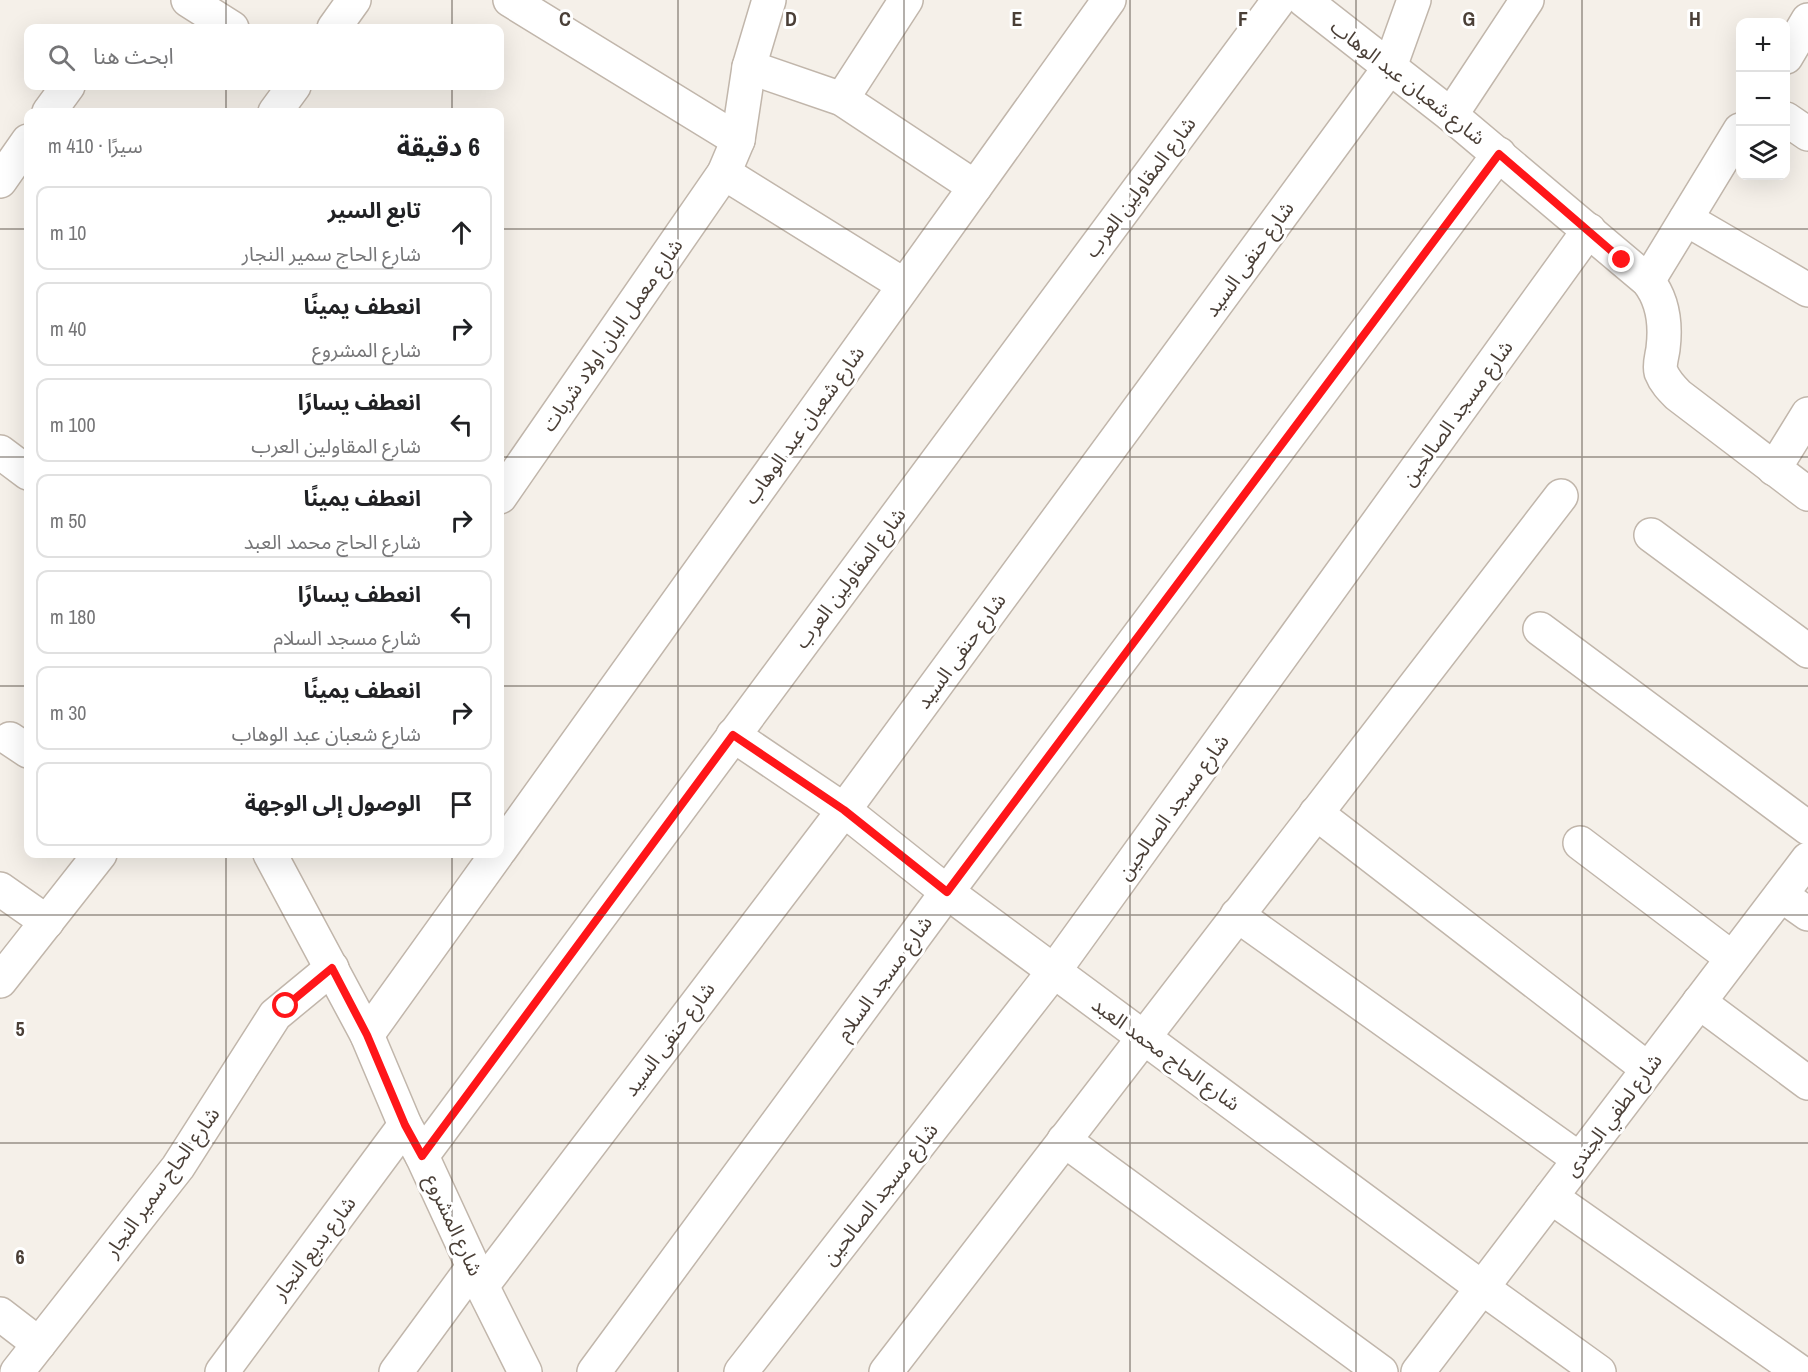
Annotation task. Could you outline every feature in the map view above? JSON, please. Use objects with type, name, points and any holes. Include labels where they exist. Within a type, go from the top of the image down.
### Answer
[{"type":"street","points":[[188,0],[226,24]]},
{"type":"street","points":[[337,24],[354,0]]},
{"type":"street","points":[[510,0],[738,140]]},
{"type":"street","name":"شارع معمل البان اولاد شربات","points":[[504,491],[724,173],[738,140],[748,67],[769,0]]},
{"type":"street","points":[[842,99],[906,0]]},
{"type":"street","name":"شارع شعبان عبد الوهاب","points":[[504,844],[1109,0]]},
{"type":"street","name":"شارع المقاولين العرب","points":[[422,1156],[1279,0]]},
{"type":"street","name":"شارع شعبان عبد الوهاب","points":[[1304,0],[1499,154],[1648,281]]},
{"type":"street","name":"شارع حنفى السيد","points":[[396,1372],[477,1276],[844,810],[1390,67],[1414,0]]},
{"type":"street","points":[[1451,115],[1527,0]]},
{"type":"street","points":[[748,67],[842,99],[975,187]]},
{"type":"street","points":[[51,108],[65,90]]},
{"type":"street","points":[[278,108],[291,90]]},
{"type":"street","points":[[1790,122],[1808,134]]},
{"type":"street","points":[[1736,137],[1648,281],[1655,290],[1661,306],[1664,345],[1660,369],[1666,383],[1808,494]]},
{"type":"street","points":[[0,181],[24,147]]},
{"type":"street","name":"شارع مسجد السلام","points":[[594,1372],[947,892],[1499,154]]},
{"type":"street","points":[[724,173],[904,285]]},
{"type":"street","points":[[1686,219],[1808,290]]},
{"type":"street","name":"شارع مسجد الصالحين","points":[[741,1372],[1054,971],[1589,230]]},
{"type":"street","points":[[1774,469],[1808,414]]},
{"type":"street","points":[[886,1372],[1561,496]]},
{"type":"street","points":[[1651,535],[1808,651]]},
{"type":"street","points":[[1540,629],[1808,828]]},
{"type":"street","name":"شارع الحاج محمد العبد","points":[[733,735],[844,810],[947,892],[1143,1038],[1599,1372]]},
{"type":"street","points":[[1316,813],[1648,1069]]},
{"type":"street","points":[[1580,843],[1732,958]]},
{"type":"street","points":[[0,981],[97,858]]},
{"type":"street","name":"شارع المشروع","points":[[272,858],[367,1035],[405,1125],[525,1372]]},
{"type":"street","name":"شارع شعبان عبد الوهاب","points":[[367,1035],[494,858]]},
{"type":"street","name":"شارع لطفي الجندى","points":[[1418,1372],[1808,859]]},
{"type":"street","points":[[0,889],[47,922]]},
{"type":"street","points":[[1781,895],[1808,915]]},
{"type":"street","points":[[1237,915],[1579,1160]]},
{"type":"street","name":"شارع الحاج سمير النجار","points":[[16,1372],[178,1167],[275,1015],[332,968]]},
{"type":"street","points":[[1699,1002],[1808,1083]]},
{"type":"street","name":"شارع بديع النجار","points":[[222,1372],[405,1125]]},
{"type":"street","points":[[1064,1140],[1381,1372]]},
{"type":"street","points":[[1551,1197],[1800,1372]]},
{"type":"street","points":[[0,1314],[39,1344]]},
{"type":"route","points":[[286,1006],[332,968],[367,1035],[405,1125],[422,1156],[733,735],[844,810],[947,892],[1499,154],[1622,260]]}]
